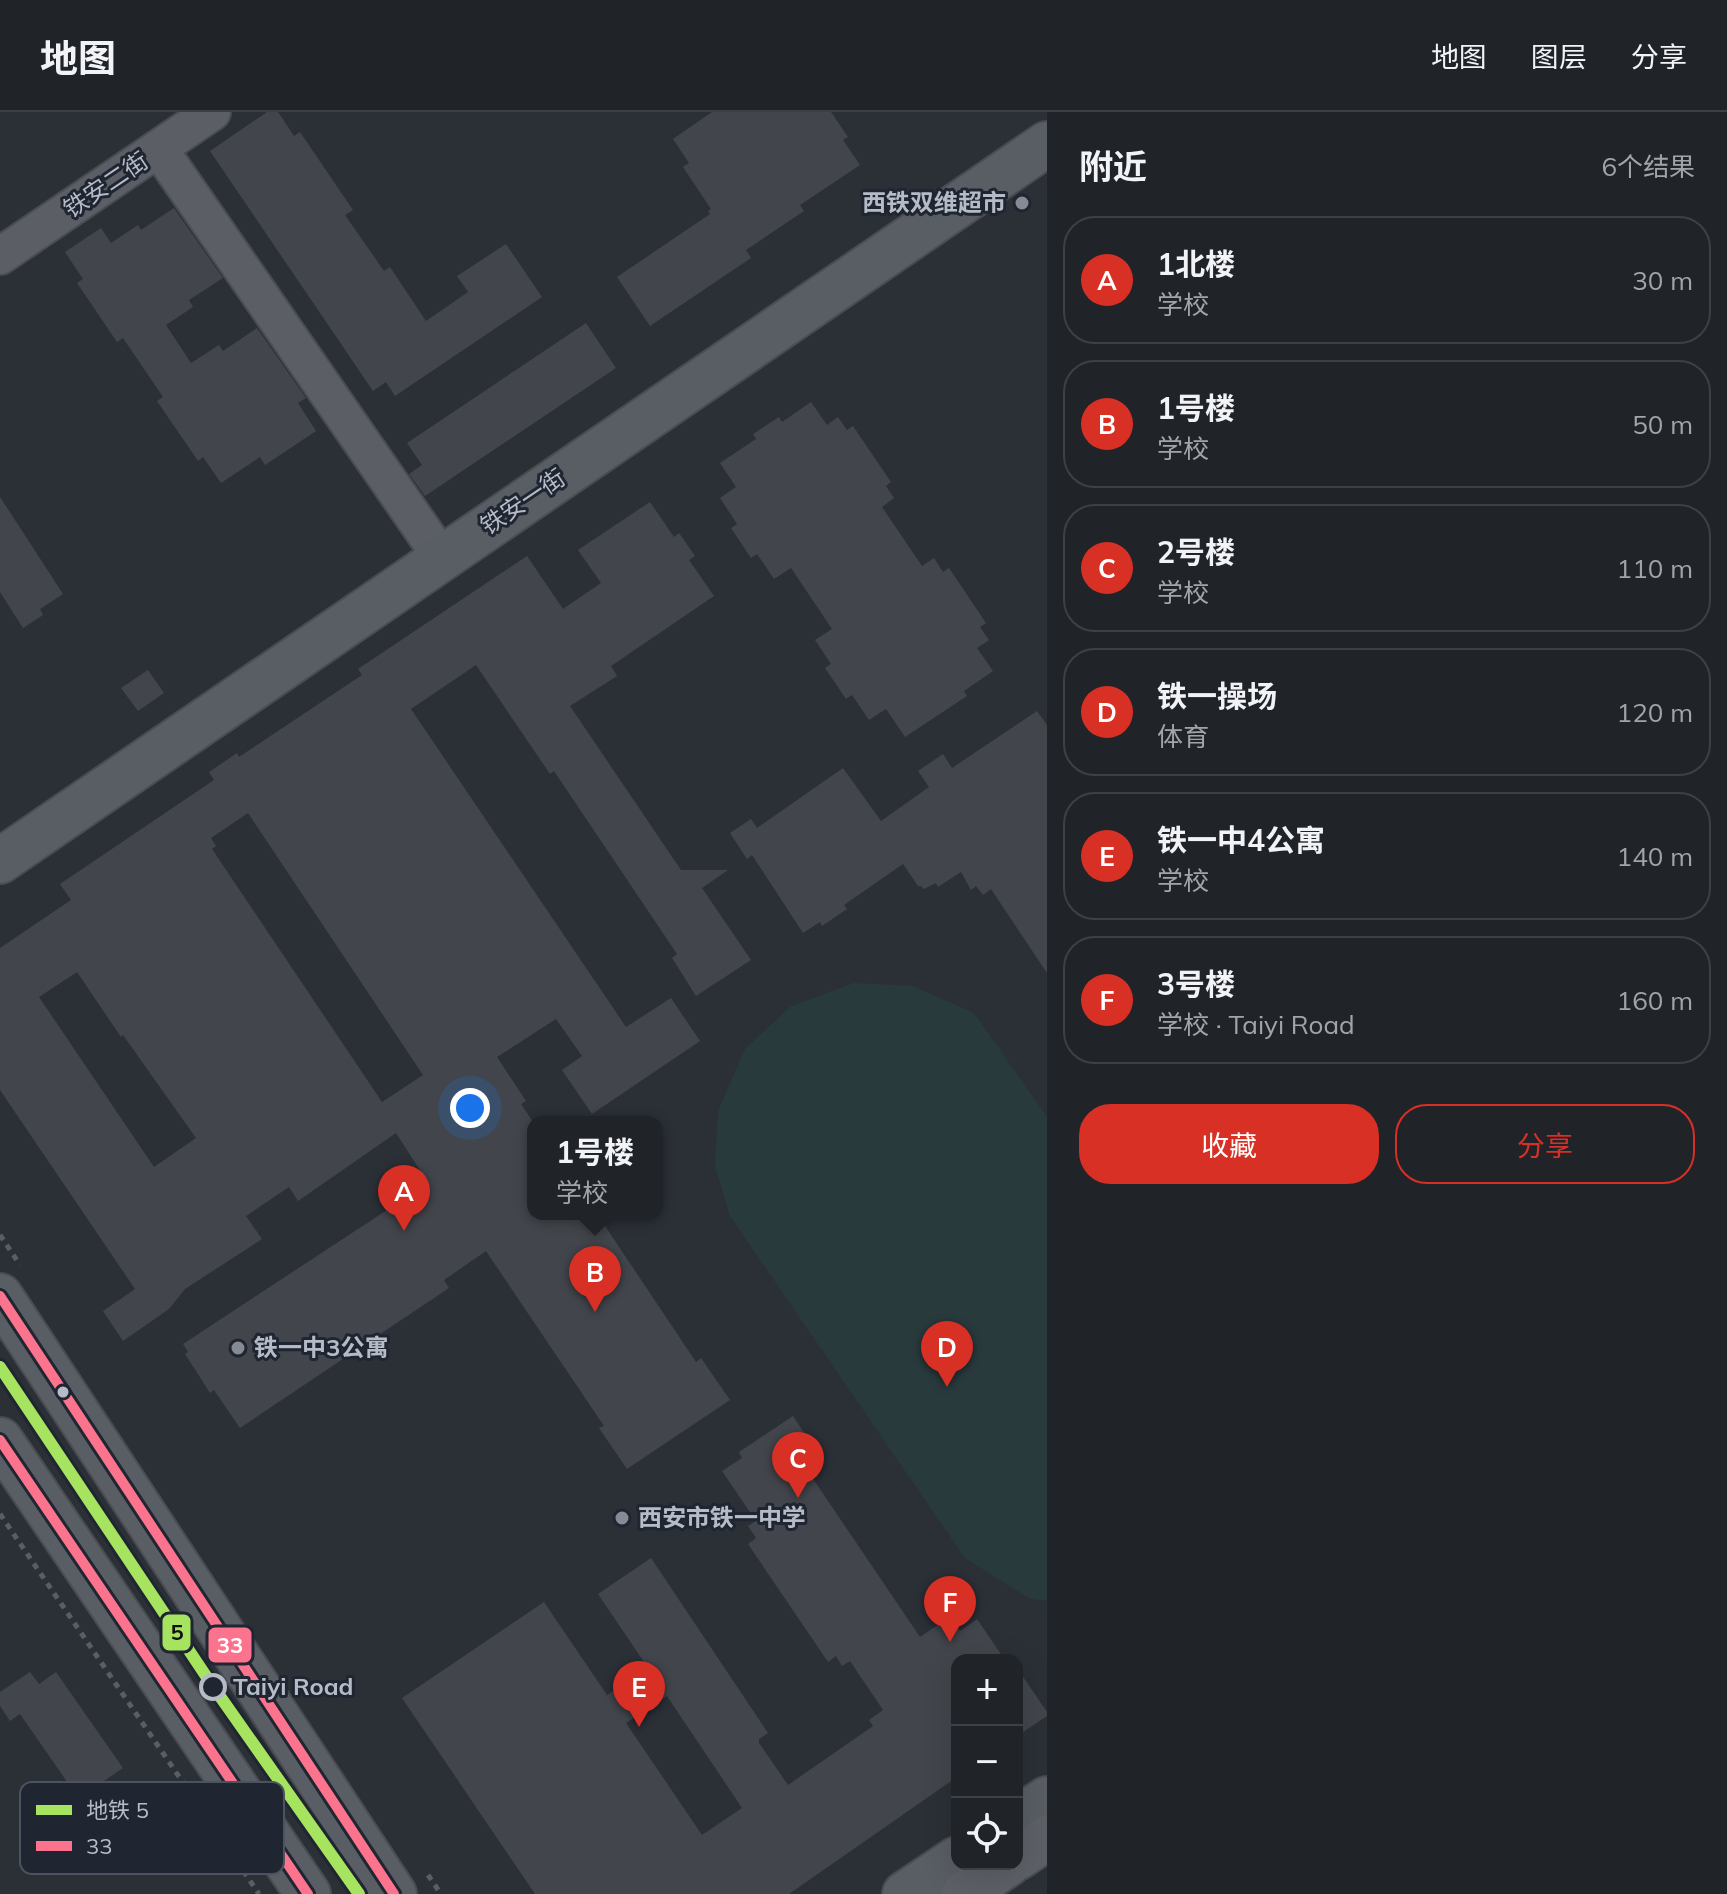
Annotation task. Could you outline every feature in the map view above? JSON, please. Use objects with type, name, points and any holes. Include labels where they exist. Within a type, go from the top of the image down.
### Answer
[{"type":"main road","name":"铁安一街","points":[[0,861],[1047,144]]},
{"type":"main road","points":[[0,1296],[394,1894]]},
{"type":"main road","points":[[0,1440],[232,1782]]},
{"type":"main road","points":[[1023,1815],[1047,1799]]},
{"type":"main road","points":[[1023,1854],[1047,1838]]},
{"type":"main road","points":[[284,1859],[308,1894]]},
{"type":"main road","points":[[905,1894],[951,1863]]},
{"type":"main road","points":[[964,1894],[999,1870]]},
{"type":"main road","points":[[1018,1894],[1047,1874]]},
{"type":"street","name":"铁安二街","points":[[0,256],[212,112]]},
{"type":"street","points":[[159,149],[442,558]]},
{"type":"path","points":[[0,1514],[183,1782]]},
{"type":"path","points":[[245,1874],[259,1894]]},
{"type":"shaded area","points":[[854,983],[913,986],[974,1013],[1047,1117],[1047,1601],[1029,1598],[965,1558],[730,1216],[715,1166],[718,1111],[745,1049],[790,1007]]},
{"type":"building","points":[[267,112],[278,112],[294,136],[300,132],[353,210],[345,215],[384,271],[390,267],[426,321],[468,292],[457,276],[506,244],[542,297],[395,396],[386,382],[373,391],[210,151]]},
{"type":"building","points":[[712,112],[831,112],[848,137],[843,140],[860,165],[800,205],[804,211],[746,250],[751,258],[650,326],[617,277],[710,214],[708,211],[711,209],[683,167],[689,163],[673,139]]},
{"type":"building","points":[[174,208],[223,278],[189,300],[193,307],[166,325],[191,363],[219,345],[223,351],[257,328],[306,398],[298,403],[316,431],[265,465],[260,457],[221,483],[203,457],[198,461],[157,401],[163,397],[123,338],[117,342],[77,283],[83,279],[65,252],[101,228],[111,243],[138,225],[141,230]]},
{"type":"building","points":[[586,323],[616,368],[425,496],[409,474],[422,465],[407,443]]},
{"type":"building","points":[[811,402],[827,425],[838,417],[847,430],[853,426],[891,482],[886,486],[894,498],[882,507],[922,566],[934,558],[943,572],[949,568],[986,623],[980,627],[989,640],[977,648],[993,671],[964,691],[967,696],[905,737],[886,709],[869,720],[852,695],[846,699],[825,668],[831,664],[815,640],[832,629],[791,568],[774,579],[757,554],[751,558],[731,528],[737,524],[720,498],[736,487],[720,463],[756,439],[753,434],[779,417],[782,422]]},
{"type":"building","points":[[0,497],[63,594],[40,609],[43,615],[23,628],[0,592]]},
{"type":"building","points":[[650,502],[674,537],[679,533],[695,556],[689,560],[714,596],[611,666],[617,676],[570,706],[681,870],[728,870],[702,888],[751,960],[696,996],[672,958],[677,954],[554,771],[550,774],[476,665],[411,709],[626,1027],[671,998],[700,1041],[592,1114],[562,1070],[582,1056],[556,1019],[497,1057],[526,1101],[521,1104],[529,1116],[527,1220],[601,1220],[696,1362],[701,1358],[730,1400],[627,1469],[599,1428],[604,1426],[486,1251],[444,1280],[449,1288],[240,1428],[214,1390],[210,1393],[185,1354],[188,1352],[183,1344],[393,1206],[390,1202],[425,1178],[396,1133],[298,1201],[289,1187],[246,1216],[262,1239],[185,1289],[169,1309],[123,1341],[103,1311],[135,1289],[0,1090],[0,948],[71,900],[60,884],[214,780],[209,772],[237,753],[239,757],[362,675],[358,669],[527,556],[563,609],[601,583],[578,550]],"holes":[[[248,813],[423,1075],[382,1102],[212,849],[216,846],[211,838]],[[77,972],[121,1037],[123,1035],[196,1138],[154,1167],[39,997]]]},
{"type":"building","points":[[148,670],[164,693],[138,711],[121,688]]},
{"type":"building","points":[[1037,711],[1047,725],[1047,973],[991,889],[983,895],[976,886],[971,890],[961,872],[938,887],[936,883],[924,889],[918,886],[903,864],[844,905],[847,909],[822,926],[820,922],[803,933],[752,855],[747,859],[730,833],[751,819],[757,828],[843,768],[881,821],[929,787],[918,771],[943,754],[952,768]]},
{"type":"building","points":[[793,1416],[820,1457],[805,1467],[920,1637],[951,1616],[960,1631],[977,1619],[1001,1654],[951,1654],[951,1781],[789,1894],[535,1894],[402,1698],[544,1602],[607,1695],[648,1668],[598,1594],[651,1558],[768,1733],[759,1739],[759,1743],[788,1785],[873,1726],[869,1720],[883,1710],[850,1661],[842,1666],[836,1656],[828,1662],[748,1544],[756,1538],[748,1526],[756,1521],[722,1471],[742,1458],[739,1452]],"holes":[[[667,1696],[742,1808],[702,1835],[626,1723]]]},
{"type":"building","points":[[30,1672],[39,1684],[56,1672],[123,1768],[105,1782],[67,1782],[20,1714],[10,1721],[0,1706],[0,1692]]},
{"type":"building","points":[[1023,1677],[1047,1712],[1047,1716],[1023,1732]]},
{"type":"metro line","name":"5","points":[[0,1367],[280,1782]]},
{"type":"metro line","name":"5","points":[[284,1787],[359,1894]]},
{"type":"transit line","name":"33","points":[[0,1296],[394,1894]]},
{"type":"transit line","name":"33","points":[[0,1440],[232,1782]]},
{"type":"transit line","name":"33","points":[[284,1859],[308,1894]]},
{"type":"place","name":"西铁双维超市","points":[[1022,203]]},
{"type":"place","name":"1北楼","points":[[404,1231]]},
{"type":"place","name":"1号楼","points":[[595,1312]]},
{"type":"place","name":"铁一中3公寓","points":[[238,1348]]},
{"type":"place","name":"铁一操场","points":[[947,1387]]},
{"type":"place","name":"2号楼","points":[[798,1498]]},
{"type":"place","name":"西安市铁一中学","points":[[622,1518]]},
{"type":"place","name":"3号楼","points":[[950,1642]]},
{"type":"place","name":"Taiyi Road","points":[[213,1687]]},
{"type":"place","name":"铁一中4公寓","points":[[639,1727]]}]
